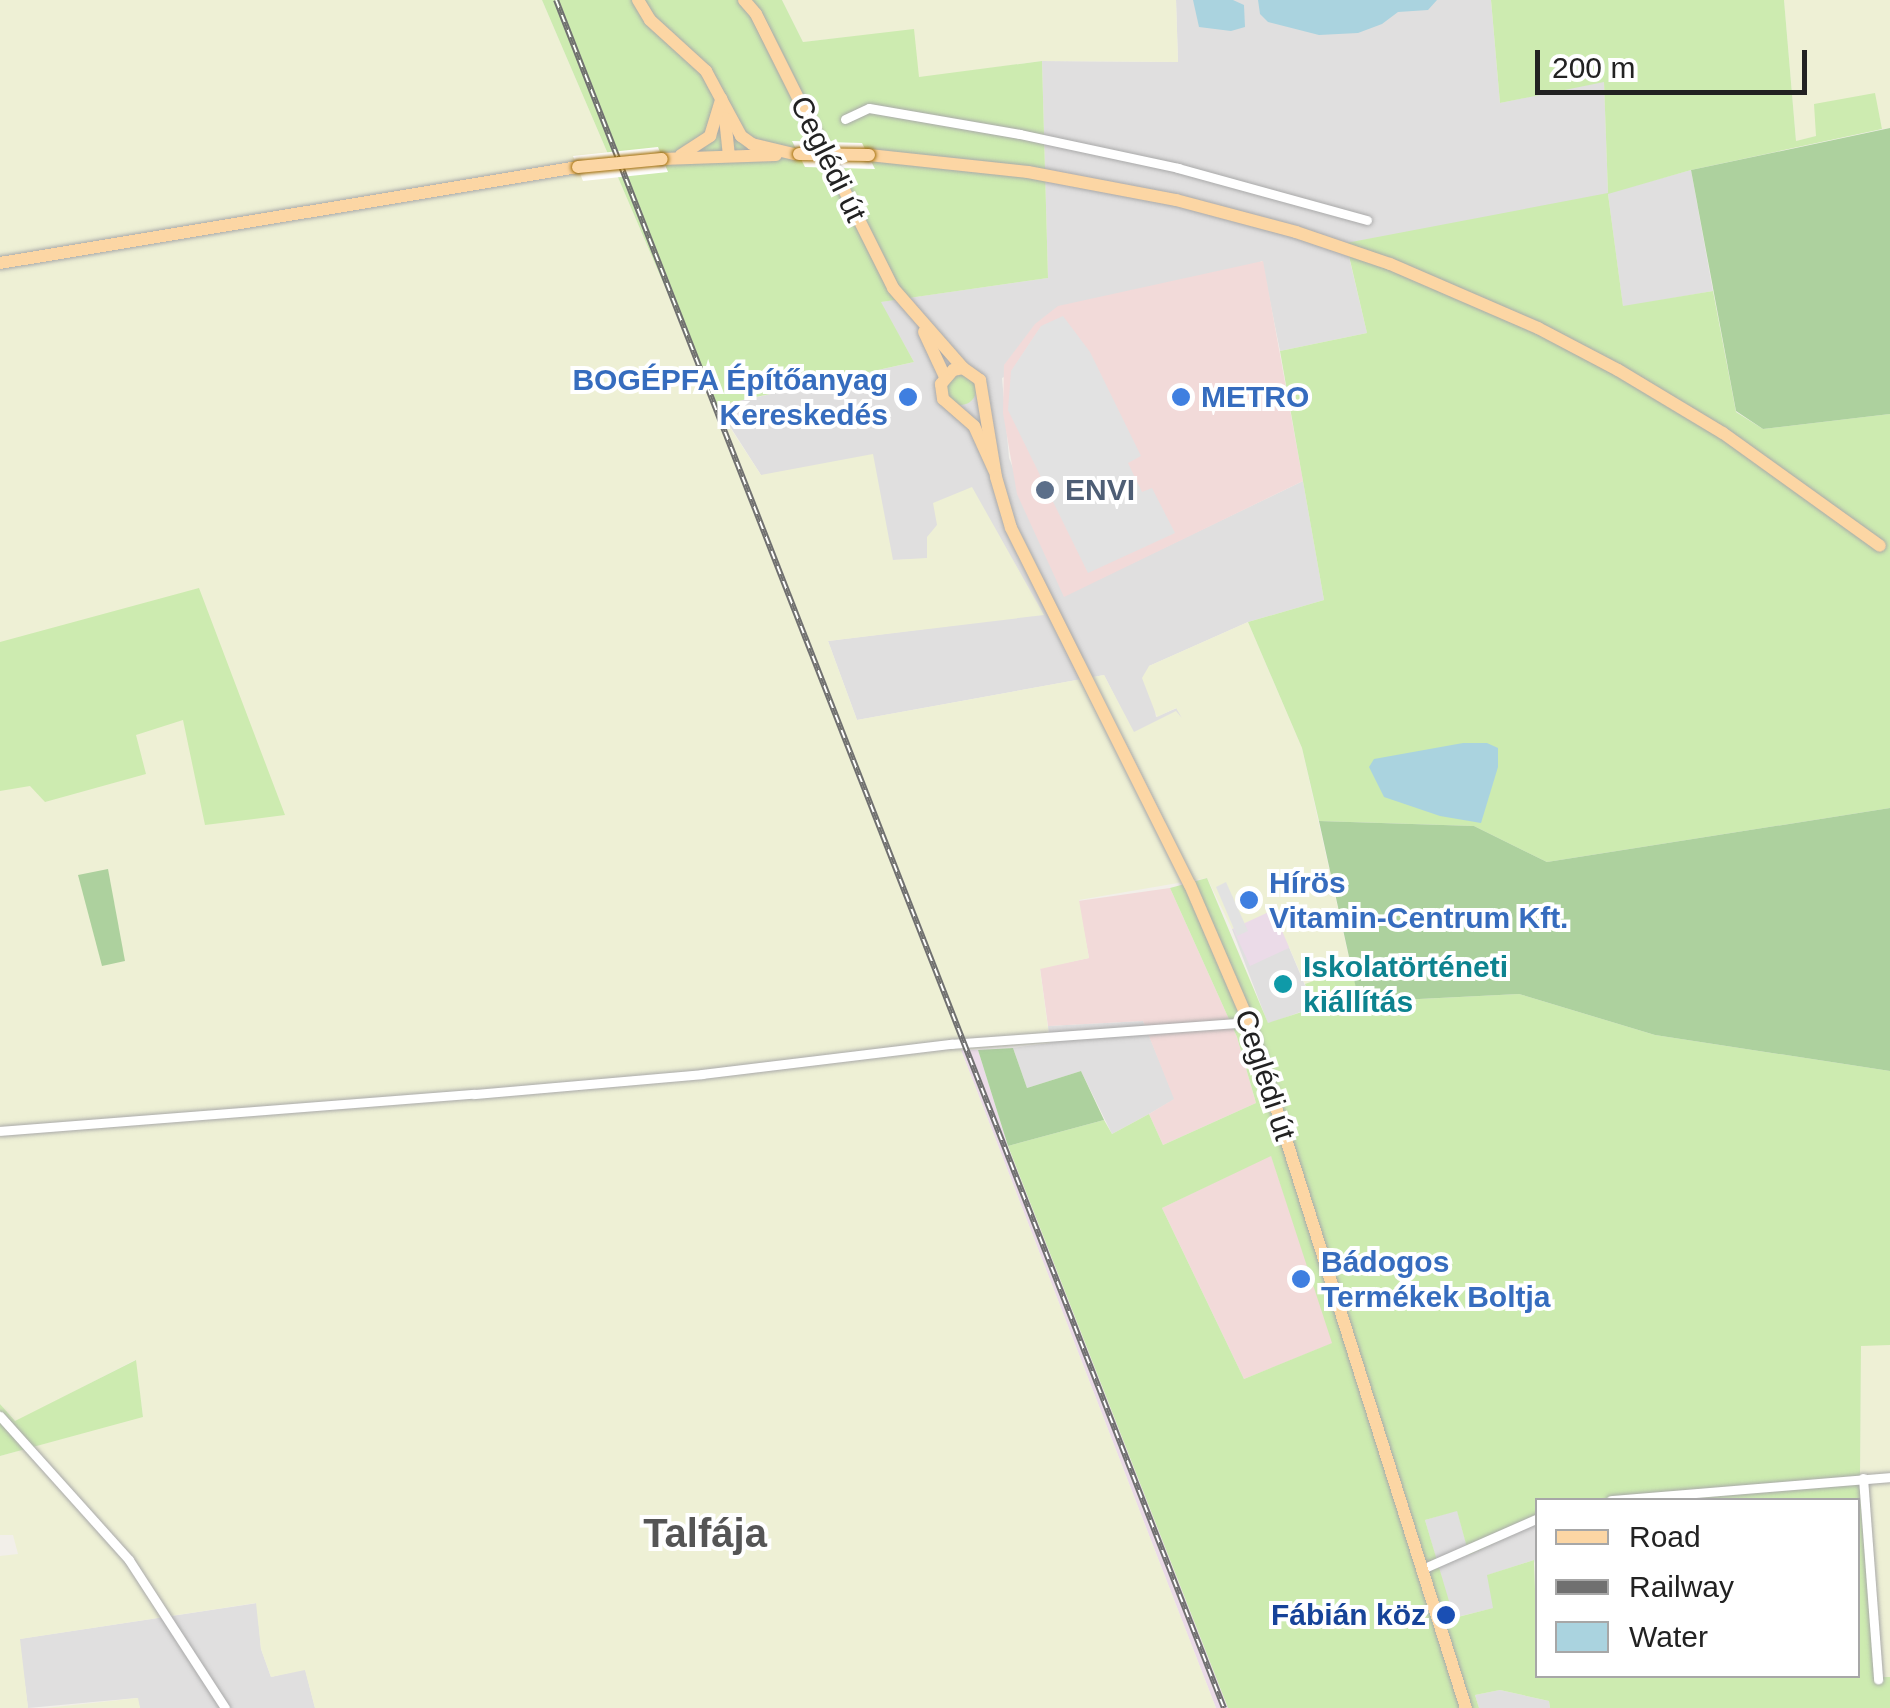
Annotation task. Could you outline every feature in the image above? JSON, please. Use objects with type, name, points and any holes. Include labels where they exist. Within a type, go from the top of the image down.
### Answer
[{"type":"main road","points":[[638,0],[650,20],[706,71],[741,136],[752,144],[796,154]]},
{"type":"main road","name":"Ceglédi út","points":[[750,4],[886,276],[916,317],[963,368]]},
{"type":"main road","points":[[721,96],[729,155]]},
{"type":"main road","points":[[668,158],[710,136],[721,96]]},
{"type":"main road","points":[[0,262],[578,167],[668,158],[868,155],[1028,172],[1235,214],[1390,264],[1538,328],[1618,370],[1737,443],[1880,546]]},
{"type":"main road","name":"Ceglédi út","points":[[916,317],[945,377]]},
{"type":"main road","points":[[963,368],[977,376],[982,394],[973,406],[958,410],[943,399],[945,377],[963,368]]},
{"type":"main road","name":"Ceglédi út","points":[[982,394],[994,470],[1011,528],[1190,884],[1249,1022],[1466,1708]]},
{"type":"main road","name":"Ceglédi út","points":[[958,410],[974,426],[994,470]]},
{"type":"street","points":[[845,119],[869,108],[1020,134],[1178,168],[1367,220]]},
{"type":"street","points":[[0,1131],[550,1087],[951,1044],[1249,1022]]},
{"type":"street","points":[[0,1416],[114,1540],[225,1708]]},
{"type":"street","points":[[1634,1498],[1890,1477]]},
{"type":"street","points":[[1864,1478],[1878,1679]]},
{"type":"street","points":[[1422,1569],[1535,1519]]},
{"type":"shaded area","points":[[1176,0],[1491,0],[1500,103],[1604,81],[1608,193],[1691,170],[1713,291],[1623,307],[1608,194],[1346,244],[1367,333],[1280,351],[1262,261],[1002,378],[1009,458],[1064,596],[1303,481],[1324,600],[1248,622],[1149,666],[1156,717],[1177,708],[1201,754],[1155,776],[1104,675],[857,720],[828,641],[1043,614],[937,525],[927,559],[892,560],[761,475],[717,406],[914,362],[880,302],[1048,278],[1042,61],[1178,62]]},
{"type":"shaded area","points":[[1263,261],[1303,481],[1064,597],[1017,494],[1003,413],[1004,365],[1035,324],[1058,306]]},
{"type":"shaded area","points":[[1063,316],[1090,352],[1141,456],[1128,463],[1142,492],[1152,488],[1175,533],[1088,573],[1008,410],[1011,371],[1041,326]]},
{"type":"shaded area","points":[[1254,860],[1293,946],[1250,966],[1211,880]]},
{"type":"shaded area","points":[[1226,882],[1248,931],[1237,936],[1216,887]]},
{"type":"shaded area","points":[[1170,888],[1237,1037],[1256,1103],[1163,1145],[1149,1114],[1174,1099],[1143,1021],[1048,1026],[1040,968],[1089,958],[1078,901]]},
{"type":"shaded area","points":[[1273,909],[1314,1007],[1268,1024],[1232,929]]},
{"type":"shaded area","points":[[1143,1021],[1175,1099],[1112,1134],[1081,1071],[1027,1088],[1013,1048],[1050,1043],[1048,1026]]},
{"type":"shaded area","points":[[961,1050],[978,1050],[1008,1147],[1228,1708],[1216,1708]]},
{"type":"shaded area","points":[[1271,1155],[1333,1343],[1244,1379],[1162,1208]]},
{"type":"shaded area","points":[[1457,1510],[1469,1554],[1535,1524],[1535,1563],[1534,1560],[1488,1575],[1494,1608],[1453,1618],[1425,1520]]},
{"type":"shaded area","points":[[257,1603],[261,1649],[271,1677],[305,1669],[315,1708],[140,1708],[137,1698],[28,1708],[19,1639]]},
{"type":"shaded area","points":[[1500,1690],[1549,1701],[1550,1708],[1479,1708],[1475,1695]]},
{"type":"green space","points":[[0,0],[542,0],[716,406],[761,475],[873,454],[893,560],[927,558],[927,537],[937,525],[933,503],[972,487],[1044,615],[828,641],[857,720],[1104,675],[1134,732],[1176,711],[1182,718],[1176,708],[1157,717],[1142,678],[1149,666],[1248,622],[1302,748],[1351,967],[1305,984],[1273,910],[1232,929],[1207,878],[1079,900],[1089,958],[1040,969],[1050,1043],[961,1050],[1216,1708],[315,1708],[305,1670],[271,1677],[261,1649],[256,1603],[20,1639],[28,1708],[0,1708],[0,1556],[18,1554],[13,1535],[0,1535],[0,1456],[143,1416],[135,1360],[15,1422],[0,1404]]},
{"type":"green space","points":[[542,0],[782,0],[803,42],[914,29],[919,77],[1042,61],[1048,278],[881,302],[914,362],[716,406]]},
{"type":"green space","points":[[782,0],[1176,0],[1178,62],[1042,61],[918,78],[913,30],[803,42]]},
{"type":"green space","points":[[1491,0],[1784,0],[1796,141],[1816,136],[1814,104],[1875,93],[1882,129],[1691,170],[1608,194],[1623,306],[1713,291],[1736,412],[1763,429],[1890,414],[1890,808],[1547,862],[1474,826],[1319,821],[1302,748],[1248,622],[1324,600],[1280,351],[1367,333],[1346,243],[1608,193],[1604,82],[1500,103]]},
{"type":"green space","points":[[1784,0],[1890,0],[1890,128],[1882,129],[1874,93],[1817,136],[1796,141]]},
{"type":"green space","points":[[1890,128],[1890,414],[1763,429],[1736,411],[1691,170]]},
{"type":"green space","points":[[961,375],[972,379],[976,390],[972,401],[961,405],[950,401],[946,390],[950,379]]},
{"type":"green space","points":[[199,588],[285,815],[205,825],[183,720],[136,735],[146,774],[45,802],[30,786],[0,791],[0,642]]},
{"type":"green space","points":[[1890,808],[1890,1071],[1655,1035],[1519,994],[1359,1002],[1319,821],[1474,826],[1547,862]]},
{"type":"green space","points":[[108,869],[125,961],[102,966],[78,875]]},
{"type":"green space","points":[[1207,878],[1268,1023],[1314,1008],[1305,984],[1351,967],[1360,1002],[1519,994],[1655,1035],[1890,1071],[1890,1345],[1861,1346],[1860,1483],[1880,1677],[1890,1677],[1890,1708],[1550,1708],[1549,1701],[1500,1690],[1475,1695],[1479,1708],[1228,1708],[1008,1146],[1104,1120],[1112,1134],[1149,1114],[1163,1145],[1256,1103],[1237,1037],[1170,888]],"holes":[[[1271,1156],[1332,1343],[1244,1379],[1162,1208]]]},
{"type":"green space","points":[[1013,1048],[1027,1088],[1081,1071],[1104,1120],[1008,1146],[978,1050]]},
{"type":"green space","points":[[1861,1345],[1890,1345],[1890,1677],[1880,1677],[1860,1483]]},
{"type":"green space","points":[[136,1360],[143,1417],[0,1456],[0,1404],[15,1421]]},
{"type":"green space","points":[[138,1698],[140,1708],[46,1708]]},
{"type":"water","points":[[1193,0],[1233,0],[1244,5],[1245,27],[1231,31],[1199,27]]},
{"type":"water","points":[[1258,0],[1437,0],[1428,10],[1398,12],[1382,24],[1358,33],[1319,35],[1268,22],[1260,14]]},
{"type":"water","points":[[1463,743],[1487,743],[1498,748],[1498,767],[1481,823],[1440,816],[1384,797],[1369,767],[1374,759]]},
{"type":"pier","points":[[792,141],[862,143],[875,169],[805,167]]},
{"type":"pier","points":[[658,147],[668,172],[583,181],[573,156]]},
{"type":"railway","points":[[556,0],[1224,1708]]},
{"type":"place","name":"BOGÉPFA Építőanyag Kereskedés","points":[[908,397]]},
{"type":"place","name":"METRO","points":[[1181,397]]},
{"type":"place","name":"ENVI","points":[[1045,490]]},
{"type":"place","name":"Hírös Vitamin-Centrum Kft.","points":[[1249,900]]},
{"type":"place","name":"Iskolatörténeti kiállítás","points":[[1283,984]]},
{"type":"place","name":"Bádogos Termékek Boltja","points":[[1301,1279]]},
{"type":"place","name":"Fábián köz","points":[[1446,1615]]},
{"type":"district","name":"Talfája","points":[[705,1533]]}]
